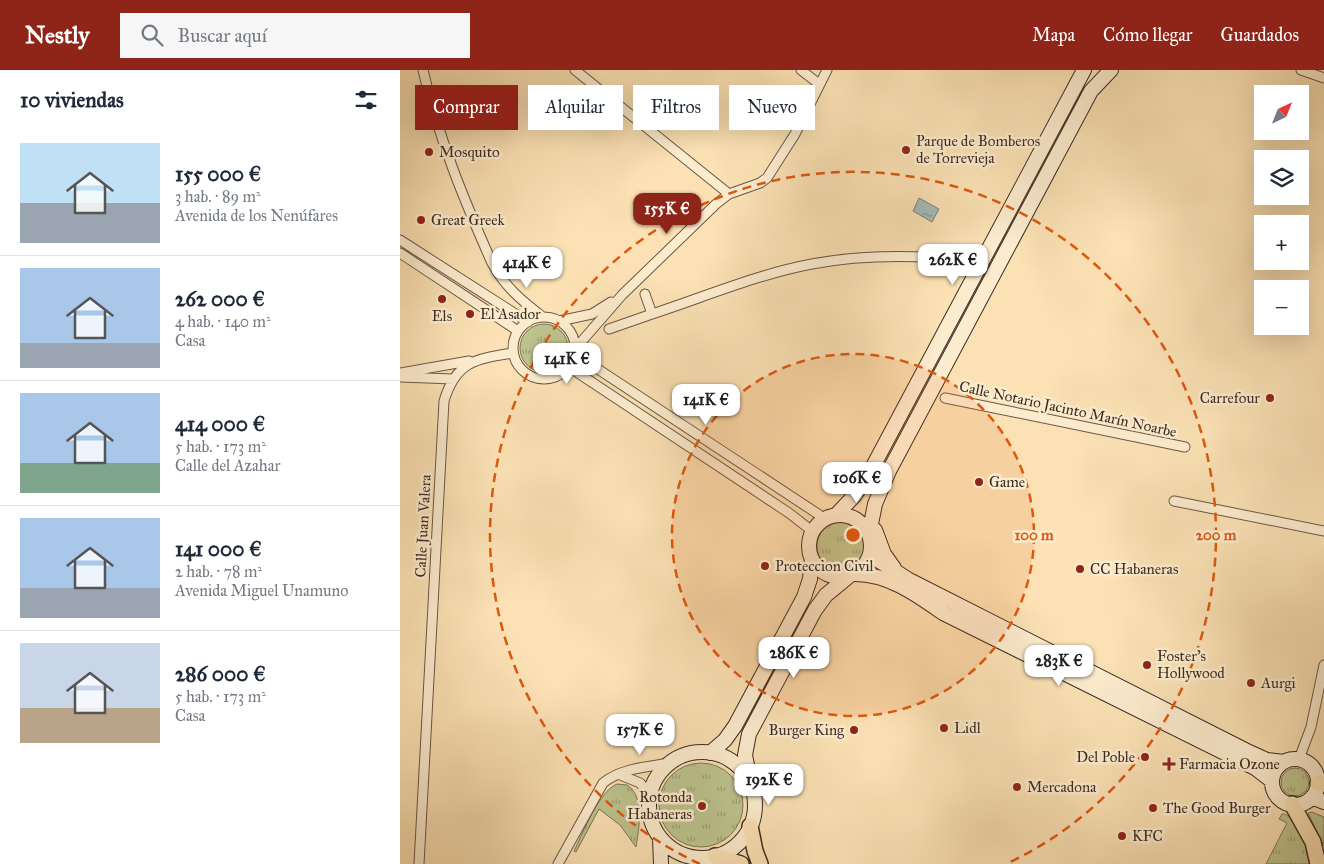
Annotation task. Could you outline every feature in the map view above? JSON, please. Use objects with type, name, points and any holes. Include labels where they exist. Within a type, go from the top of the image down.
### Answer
[{"type":"highway","points":[[1292,804],[1314,842],[1318,864]]},
{"type":"highway","points":[[750,826],[755,851],[760,864]]},
{"type":"highway","points":[[704,860],[741,864]]},
{"type":"main road","points":[[870,555],[902,576],[1245,750],[1267,760],[1284,762],[1299,759],[1305,761],[1315,770],[1321,783],[1318,800],[1292,804],[1277,795],[1272,781],[1255,768],[942,613],[918,596],[890,581],[872,575],[831,576],[816,566],[812,559],[808,545],[812,531],[856,495],[874,465],[1084,70]]},
{"type":"main road","points":[[660,838],[679,853],[704,860],[736,845],[750,826],[754,804],[745,755],[749,734],[815,610],[826,596],[864,566],[870,555],[869,534],[872,518],[879,492],[889,471],[1091,90],[1111,70]]},
{"type":"main road","points":[[831,516],[856,519],[869,534]]},
{"type":"main road","points":[[872,518],[880,545],[889,562],[902,576]]},
{"type":"main road","points":[[710,753],[725,740],[735,726],[799,606],[810,579],[812,559]]},
{"type":"main road","points":[[661,864],[660,838],[650,816],[650,796],[655,781],[670,763],[690,754],[710,753],[720,756],[739,768],[751,786]]},
{"type":"main road","points":[[1272,781],[1276,770],[1284,762]]},
{"type":"street","points":[[424,70],[433,112],[450,163],[494,268],[511,291],[543,317],[559,321],[568,328],[573,337],[575,351],[831,516]]},
{"type":"street","points":[[575,70],[729,194]]},
{"type":"street","points":[[800,70],[819,84]]},
{"type":"street","points":[[818,70],[819,84]]},
{"type":"street","points":[[543,317],[528,322],[518,331],[513,345],[513,353],[520,368],[534,378],[551,379],[559,376],[569,367],[575,351],[622,295],[729,194],[760,183],[767,178],[795,134],[827,70]]},
{"type":"street","points":[[1301,70],[1324,78]]},
{"type":"street","points":[[400,240],[528,322]]},
{"type":"street","points":[[400,252],[518,331]]},
{"type":"street","points":[[609,328],[787,270],[812,264],[906,256],[968,260]]},
{"type":"street","points":[[645,294],[652,314]]},
{"type":"street","points":[[559,321],[592,314],[622,295]]},
{"type":"street","points":[[400,373],[513,353]]},
{"type":"street","name":"Calle Juan Valera","points":[[420,864],[444,401],[453,379],[464,366],[474,360]]},
{"type":"street","points":[[569,367],[789,513],[812,531]]},
{"type":"street","points":[[400,377],[453,379]]},
{"type":"street","name":"Calle Notario Jacinto Marín Noarbe","points":[[945,398],[1185,448]]},
{"type":"street","points":[[1174,501],[1324,531]]},
{"type":"street","points":[[1299,759],[1311,727],[1324,665]]},
{"type":"street","points":[[558,864],[603,783],[617,774],[670,763]]},
{"type":"street","points":[[617,774],[640,783],[650,796]]},
{"type":"green space","points":[[544,324],[553,326],[561,331],[566,339],[568,348],[566,357],[561,365],[553,370],[544,372],[535,370],[527,365],[522,357],[520,348],[522,339],[527,331],[535,326]]},
{"type":"green space","points":[[841,522],[850,524],[858,529],[863,537],[865,546],[863,555],[858,563],[850,568],[841,570],[832,568],[824,563],[819,555],[817,546],[819,537],[824,529],[832,524]]},
{"type":"green space","points":[[701,763],[717,766],[731,775],[740,789],[743,805],[740,821],[731,835],[717,844],[701,847],[685,844],[671,835],[662,821],[659,805],[662,789],[671,775],[685,766]]},
{"type":"green space","points":[[1295,768],[1305,772],[1309,782],[1305,792],[1295,796],[1285,792],[1281,782],[1285,772]]},
{"type":"green space","points":[[617,784],[627,785],[633,790],[639,805],[636,847],[620,825],[599,809],[576,852],[574,851],[598,804],[610,788]]},
{"type":"green space","points":[[1312,812],[1324,817],[1324,846],[1308,813]]},
{"type":"green space","points":[[1282,814],[1291,819],[1300,830],[1312,864],[1266,864],[1287,823],[1279,819]]},
{"type":"water","points":[[919,198],[939,209],[932,222],[913,211]]},
{"type":"place","name":"Parque de Bomberos de Torrevieja","points":[[906,150]]},
{"type":"place","name":"Mosquito","points":[[429,152]]},
{"type":"place","name":"Great Greek","points":[[421,220]]},
{"type":"place","name":"Els","points":[[442,299]]},
{"type":"place","name":"El Asador","points":[[470,314]]},
{"type":"place","name":"Carrefour","points":[[1270,398]]},
{"type":"place","name":"Game","points":[[979,482]]},
{"type":"place","name":"Proteccion Civil","points":[[765,566]]},
{"type":"place","name":"CC Habaneras","points":[[1080,569]]},
{"type":"place","name":"Foster's Hollywood","points":[[1147,665]]},
{"type":"place","name":"Aurgi","points":[[1251,683]]},
{"type":"place","name":"Lidl","points":[[944,728]]},
{"type":"place","name":"Burger King","points":[[854,730]]},
{"type":"place","name":"Del Poble","points":[[1145,757]]},
{"type":"place","name":"Farmacia Ozone","points":[[1169,764]]},
{"type":"place","name":"Mercadona","points":[[1017,787]]},
{"type":"place","name":"Rotonda Habaneras","points":[[702,806]]},
{"type":"place","name":"The Good Burger","points":[[1153,808]]},
{"type":"place","name":"KFC","points":[[1122,836]]}]
